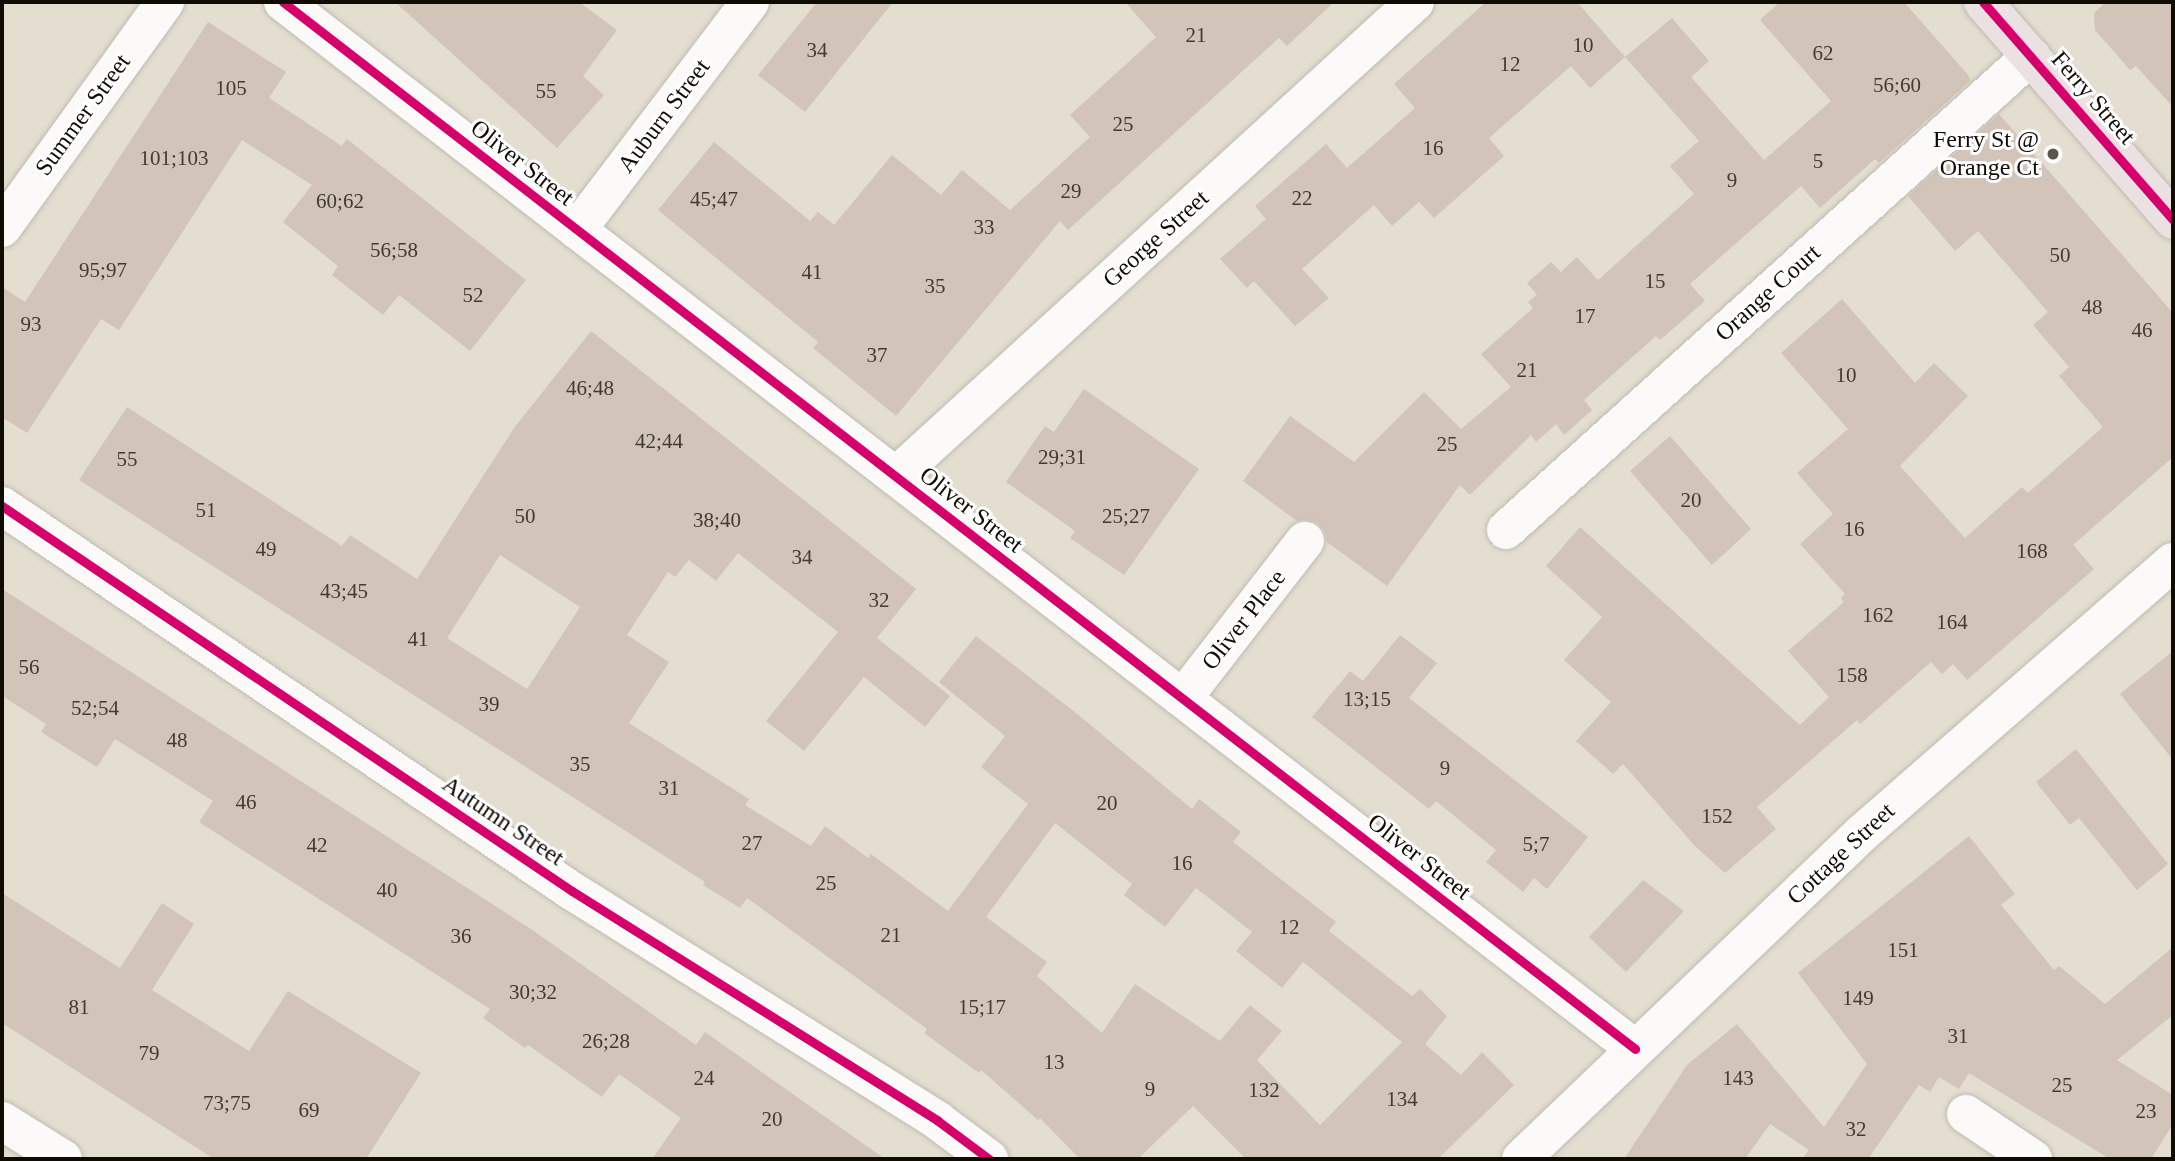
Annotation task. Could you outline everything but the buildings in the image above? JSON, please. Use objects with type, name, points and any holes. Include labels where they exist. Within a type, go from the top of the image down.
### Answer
[{"type":"main road","name":"Ferry Street","points":[[1983,2],[2173,220]]},
{"type":"street","name":"Summer Street","points":[[2,228],[165,2]]},
{"type":"street","name":"Oliver Street","points":[[283,2],[1635,1049]]},
{"type":"street","name":"Auburn Street","points":[[577,230],[750,2]]},
{"type":"street","name":"George Street","points":[[896,476],[1415,2]]},
{"type":"street","name":"Orange Court","points":[[1506,530],[2031,56]]},
{"type":"street","name":"Autumn Street","points":[[2,506],[572,891],[938,1121],[989,1159]]},
{"type":"street","name":"Oliver Place","points":[[1183,698],[1305,541]]},
{"type":"street","name":"Cottage Street","points":[[1521,1159],[1871,825],[2173,562]]},
{"type":"street","points":[[1966,1114],[2033,1159]]},
{"type":"street","points":[[2,1121],[63,1159]]},
{"type":"cycle path","points":[[283,2],[1635,1049]]},
{"type":"cycle path","points":[[1983,2],[2173,220]]},
{"type":"cycle path","points":[[2,506],[572,891],[938,1121],[989,1159]]},
{"type":"place","name":"Ferry St @ Orange Ct","points":[[2053,154]]}]
